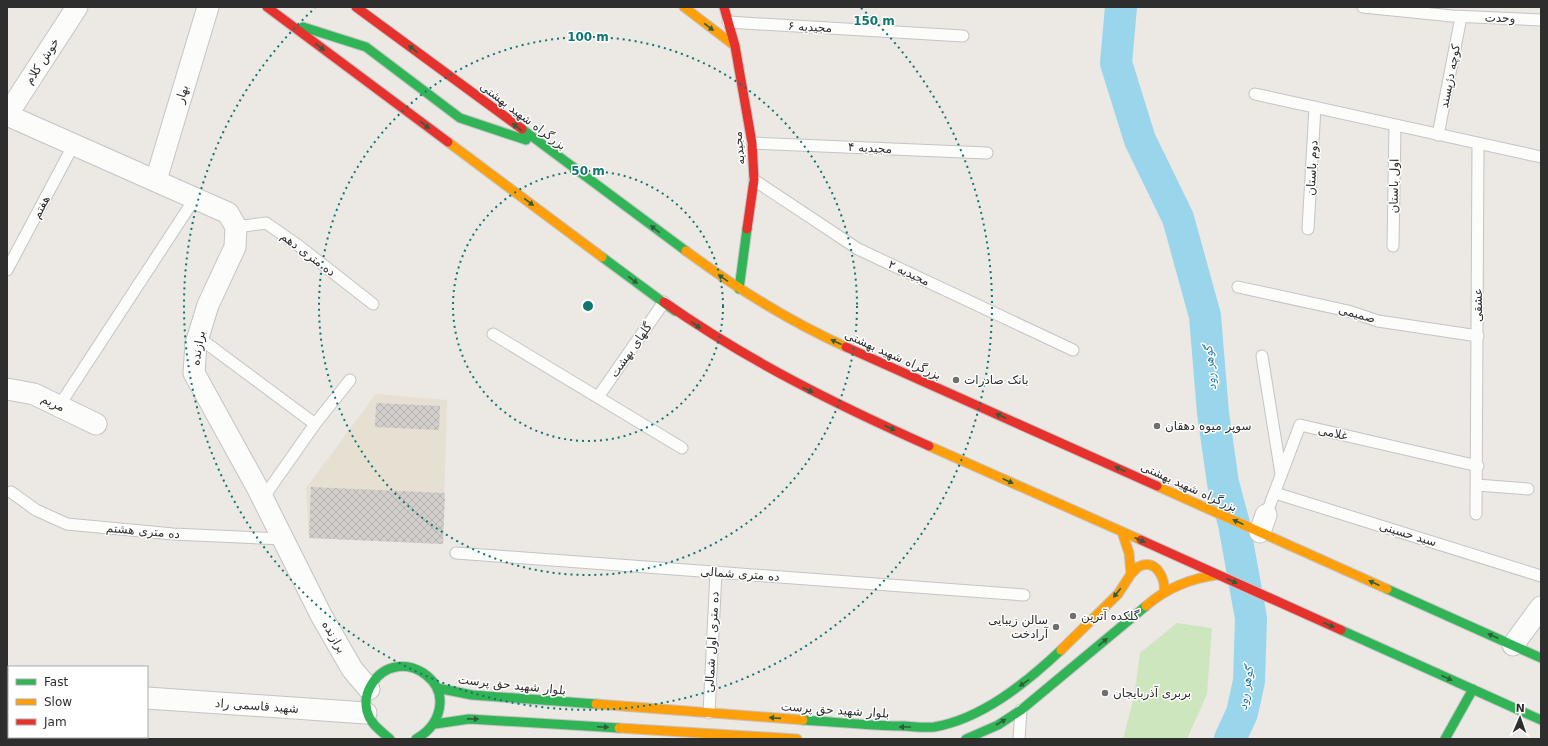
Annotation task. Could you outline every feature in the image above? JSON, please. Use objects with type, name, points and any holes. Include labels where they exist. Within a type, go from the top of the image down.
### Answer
[{"type":"main road","points":[[267,7],[394,97],[678,313],[739,353],[800,386],[861,415],[1541,720]]},
{"type":"main road","name":"بزرگراه شهید بهشتی","points":[[356,7],[423,61],[542,145],[691,256],[739,289],[786,317],[827,338],[1156,485],[1267,528],[1541,658]]},
{"type":"main road","points":[[684,7],[735,46]]},
{"type":"main road","name":"مجیدیه","points":[[724,7],[735,46],[752,143],[754,180],[739,289]]},
{"type":"main road","points":[[288,23],[366,47],[464,120],[542,145]]},
{"type":"main road","points":[[664,302],[678,313]]},
{"type":"main road","points":[[1122,532],[1130,553],[1131,574]]},
{"type":"main road","points":[[1131,574],[1139,568],[1148,566],[1158,569],[1164,576],[1166,586],[1164,593]]},
{"type":"main road","name":"بلوار شهید حق پرست","points":[[435,724],[469,718],[707,726],[934,727],[968,717],[998,700],[1031,678],[1080,633],[1118,594],[1131,574]]},
{"type":"main road","points":[[966,739],[998,725],[1021,710],[1156,598],[1180,584],[1207,576],[1217,575]]},
{"type":"main road","points":[[390,739],[379,736],[366,713],[368,689],[375,678],[385,671],[396,667],[409,667],[421,671],[431,678],[437,688],[441,700],[440,713],[435,724],[426,734],[416,739]]},
{"type":"main road","name":"بلوار شهید حق پرست","points":[[437,688],[472,695],[797,739]]},
{"type":"main road","points":[[1445,739],[1473,689]]},
{"type":"street","name":"خوش کلام","points":[[7,115],[77,7]]},
{"type":"street","name":"بهار","points":[[156,180],[208,7]]},
{"type":"street","points":[[7,115],[228,213],[236,227]]},
{"type":"street","name":"برازنده","points":[[236,227],[235,247],[208,305],[198,337],[196,344],[194,373],[263,498],[321,615],[352,669],[368,689]]},
{"type":"street","name":"مریم","points":[[7,389],[34,394],[96,424]]},
{"type":"street","points":[[1513,645],[1541,607]]},
{"type":"street","name":"شهید قاسمی راد","points":[[148,698],[366,713]]},
{"type":"lane","name":"وحدت","points":[[1364,7],[1461,17],[1541,20]]},
{"type":"lane","name":"کوچه دژپسند","points":[[1438,135],[1461,17]]},
{"type":"lane","name":"مجیدیه ۶","points":[[728,22],[963,36]]},
{"type":"lane","points":[[1254,94],[1541,157]]},
{"type":"lane","name":"دوم باستان","points":[[1308,229],[1315,107]]},
{"type":"lane","name":"اول باستان","points":[[1393,246],[1395,126]]},
{"type":"lane","name":"مجیدیه ۴","points":[[752,143],[987,153]]},
{"type":"lane","name":"هفتم","points":[[7,270],[74,144]]},
{"type":"lane","name":"عشقی","points":[[1476,514],[1478,466],[1478,144]]},
{"type":"lane","name":"مجیدیه ۲","points":[[754,180],[858,249],[1073,350]]},
{"type":"lane","points":[[59,406],[195,198]]},
{"type":"lane","name":"ده متری دهم","points":[[236,227],[266,223],[299,246],[373,304]]},
{"type":"lane","name":"صمیمی","points":[[1238,287],[1348,311],[1378,321],[1478,336]]},
{"type":"lane","name":"گلهای بهشت","points":[[598,397],[664,302]]},
{"type":"lane","points":[[493,334],[682,448]]},
{"type":"lane","points":[[198,337],[315,424]]},
{"type":"lane","points":[[1262,356],[1281,475]]},
{"type":"lane","points":[[263,498],[315,424],[350,380]]},
{"type":"lane","name":"غلامی","points":[[1267,528],[1275,493],[1300,425],[1478,466]]},
{"type":"lane","points":[[1477,484],[1528,489]]},
{"type":"lane","name":"ده متری هشتم","points":[[10,492],[36,510],[67,524],[173,534],[284,539]]},
{"type":"lane","name":"سید حسینی","points":[[1275,493],[1541,576]]},
{"type":"lane","name":"ده متری شمالی","points":[[456,553],[1024,595]]},
{"type":"lane","name":"ده متری اول شمالی","points":[[707,726],[716,572]]},
{"type":"lane","points":[[1019,739],[1021,710]]},
{"type":"shaded area","points":[[376,394],[447,400],[443,544],[309,538],[306,488]]},
{"type":"green space","points":[[1177,623],[1212,628],[1207,694],[1187,739],[1123,739],[1134,697],[1140,653]]},
{"type":"building","points":[[376,403],[440,406],[439,430],[375,427]]},
{"type":"building","points":[[311,487],[445,493],[443,544],[309,538]]},
{"type":"waterway","name":"گوهر رود","points":[[1121,7],[1116,63],[1140,140],[1178,218],[1205,316],[1213,413],[1223,483],[1234,524],[1251,618],[1249,681],[1242,713],[1230,739]]},
{"type":"traffic: fast","points":[[303,27],[366,47],[460,118],[526,140]]},
{"type":"traffic: fast","points":[[522,129],[686,251]]},
{"type":"traffic: fast","points":[[739,289],[747,229]]},
{"type":"traffic: fast","points":[[602,257],[675,311]]},
{"type":"traffic: fast","points":[[1387,589],[1541,658]]},
{"type":"traffic: fast","points":[[966,739],[998,725],[1021,710],[1146,606]]},
{"type":"traffic: fast","points":[[1341,630],[1541,720]]},
{"type":"traffic: fast","points":[[803,720],[866,725],[923,727],[934,727],[952,723],[986,708],[1003,698],[1034,674],[1061,650]]},
{"type":"traffic: fast","points":[[390,739],[376,727],[368,716],[366,704],[367,697],[372,683],[377,677],[389,669],[404,666],[426,675],[432,680],[439,695],[440,703],[436,720],[426,732],[416,739]]},
{"type":"traffic: fast","points":[[437,688],[472,695],[596,704]]},
{"type":"traffic: fast","points":[[1445,739],[1473,689]]},
{"type":"traffic: fast","points":[[435,724],[469,719],[619,728]]},
{"type":"traffic: slow","points":[[684,7],[735,46]]},
{"type":"traffic: slow","points":[[448,142],[602,257]]},
{"type":"traffic: slow","points":[[686,251],[763,303],[846,347]]},
{"type":"traffic: slow","points":[[929,446],[1141,540]]},
{"type":"traffic: slow","points":[[1157,486],[1387,589]]},
{"type":"traffic: slow","points":[[1061,650],[1118,594],[1131,574],[1129,553],[1122,532]]},
{"type":"traffic: slow","points":[[1131,574],[1138,567],[1144,565],[1155,567],[1161,576],[1164,593]]},
{"type":"traffic: slow","points":[[1146,606],[1161,594],[1179,585],[1207,576],[1217,575]]},
{"type":"traffic: slow","points":[[596,704],[803,720]]},
{"type":"traffic: slow","points":[[619,728],[797,739]]},
{"type":"traffic: jam","points":[[267,7],[448,142]]},
{"type":"traffic: jam","points":[[356,7],[522,129]]},
{"type":"traffic: jam","points":[[724,7],[735,46],[752,143],[754,180],[747,229]]},
{"type":"traffic: jam","points":[[664,302],[760,362],[826,398],[929,446]]},
{"type":"traffic: jam","points":[[846,347],[1157,486]]},
{"type":"traffic: jam","points":[[1141,540],[1341,630]]},
{"type":"place","name":"بانک صادرات","points":[[956,380]]},
{"type":"place","name":"سوپر میوه دهقان","points":[[1157,426]]},
{"type":"place","name":"گلکده آترین","points":[[1073,616]]},
{"type":"place","name":"سالن زیبایی آرادخت","points":[[1056,627]]},
{"type":"place","name":"بربری آذربایجان","points":[[1105,693]]}]
